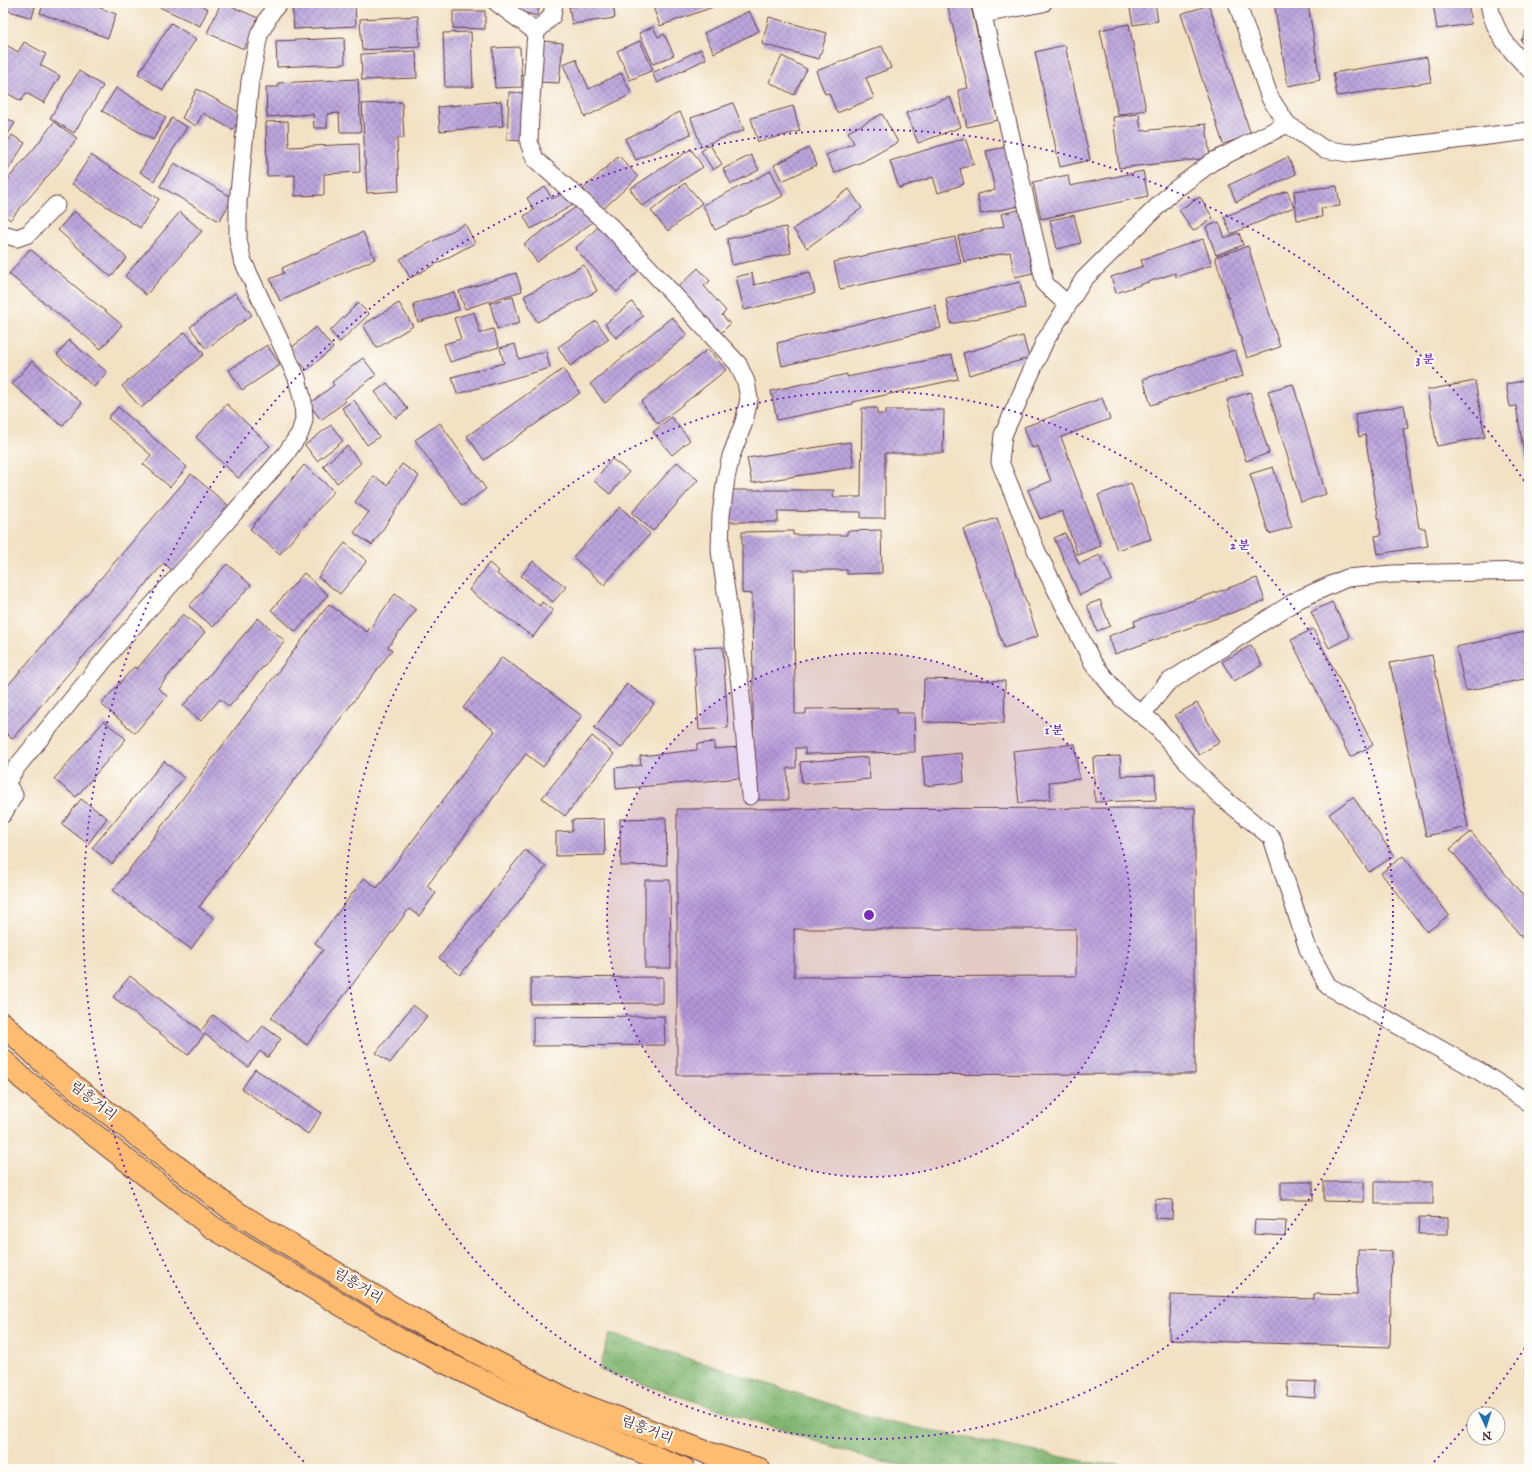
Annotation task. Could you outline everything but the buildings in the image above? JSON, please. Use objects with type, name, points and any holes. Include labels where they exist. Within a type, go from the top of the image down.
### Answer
[{"type":"main road","name":"림흥거리","points":[[3,1024],[43,1062],[231,1209],[407,1316],[564,1398],[711,1454],[759,1469]]},
{"type":"main road","name":"림흥거리","points":[[3,1060],[23,1080],[212,1227],[398,1340],[556,1417],[684,1469]]},
{"type":"street","points":[[3,814],[14,795],[6,784],[15,769],[115,647],[285,455],[300,433],[304,420],[297,378],[242,259],[238,239],[238,203],[250,81],[259,36],[272,11],[279,3]]},
{"type":"street","points":[[497,3],[536,32]]},
{"type":"street","points":[[554,3],[552,16],[536,32],[529,143],[535,159],[611,227],[738,364],[746,382],[749,399],[744,422],[731,456],[726,478],[721,516],[720,551],[740,684],[750,796]]},
{"type":"street","points":[[1237,3],[1270,98],[1287,124],[1324,149],[1348,152],[1529,131]]},
{"type":"street","points":[[1489,3],[1491,15],[1499,34],[1511,52],[1529,69]]},
{"type":"street","points":[[1036,4],[982,9],[1045,284],[1068,304]]},
{"type":"street","points":[[1287,124],[1212,162],[1172,192],[1084,279],[1045,341],[1003,434],[1000,462],[1037,552],[1093,663],[1120,698],[1154,724],[1218,794],[1272,838],[1308,949],[1328,986],[1479,1071],[1529,1103]]},
{"type":"street","points":[[3,234],[17,238],[28,234],[56,205]]},
{"type":"street","points":[[1142,714],[1167,683],[1300,599],[1347,578],[1392,574],[1529,571]]},
{"type":"green space","points":[[610,1333],[883,1421],[1093,1463],[1193,1469],[921,1469],[873,1460],[599,1370]]}]
